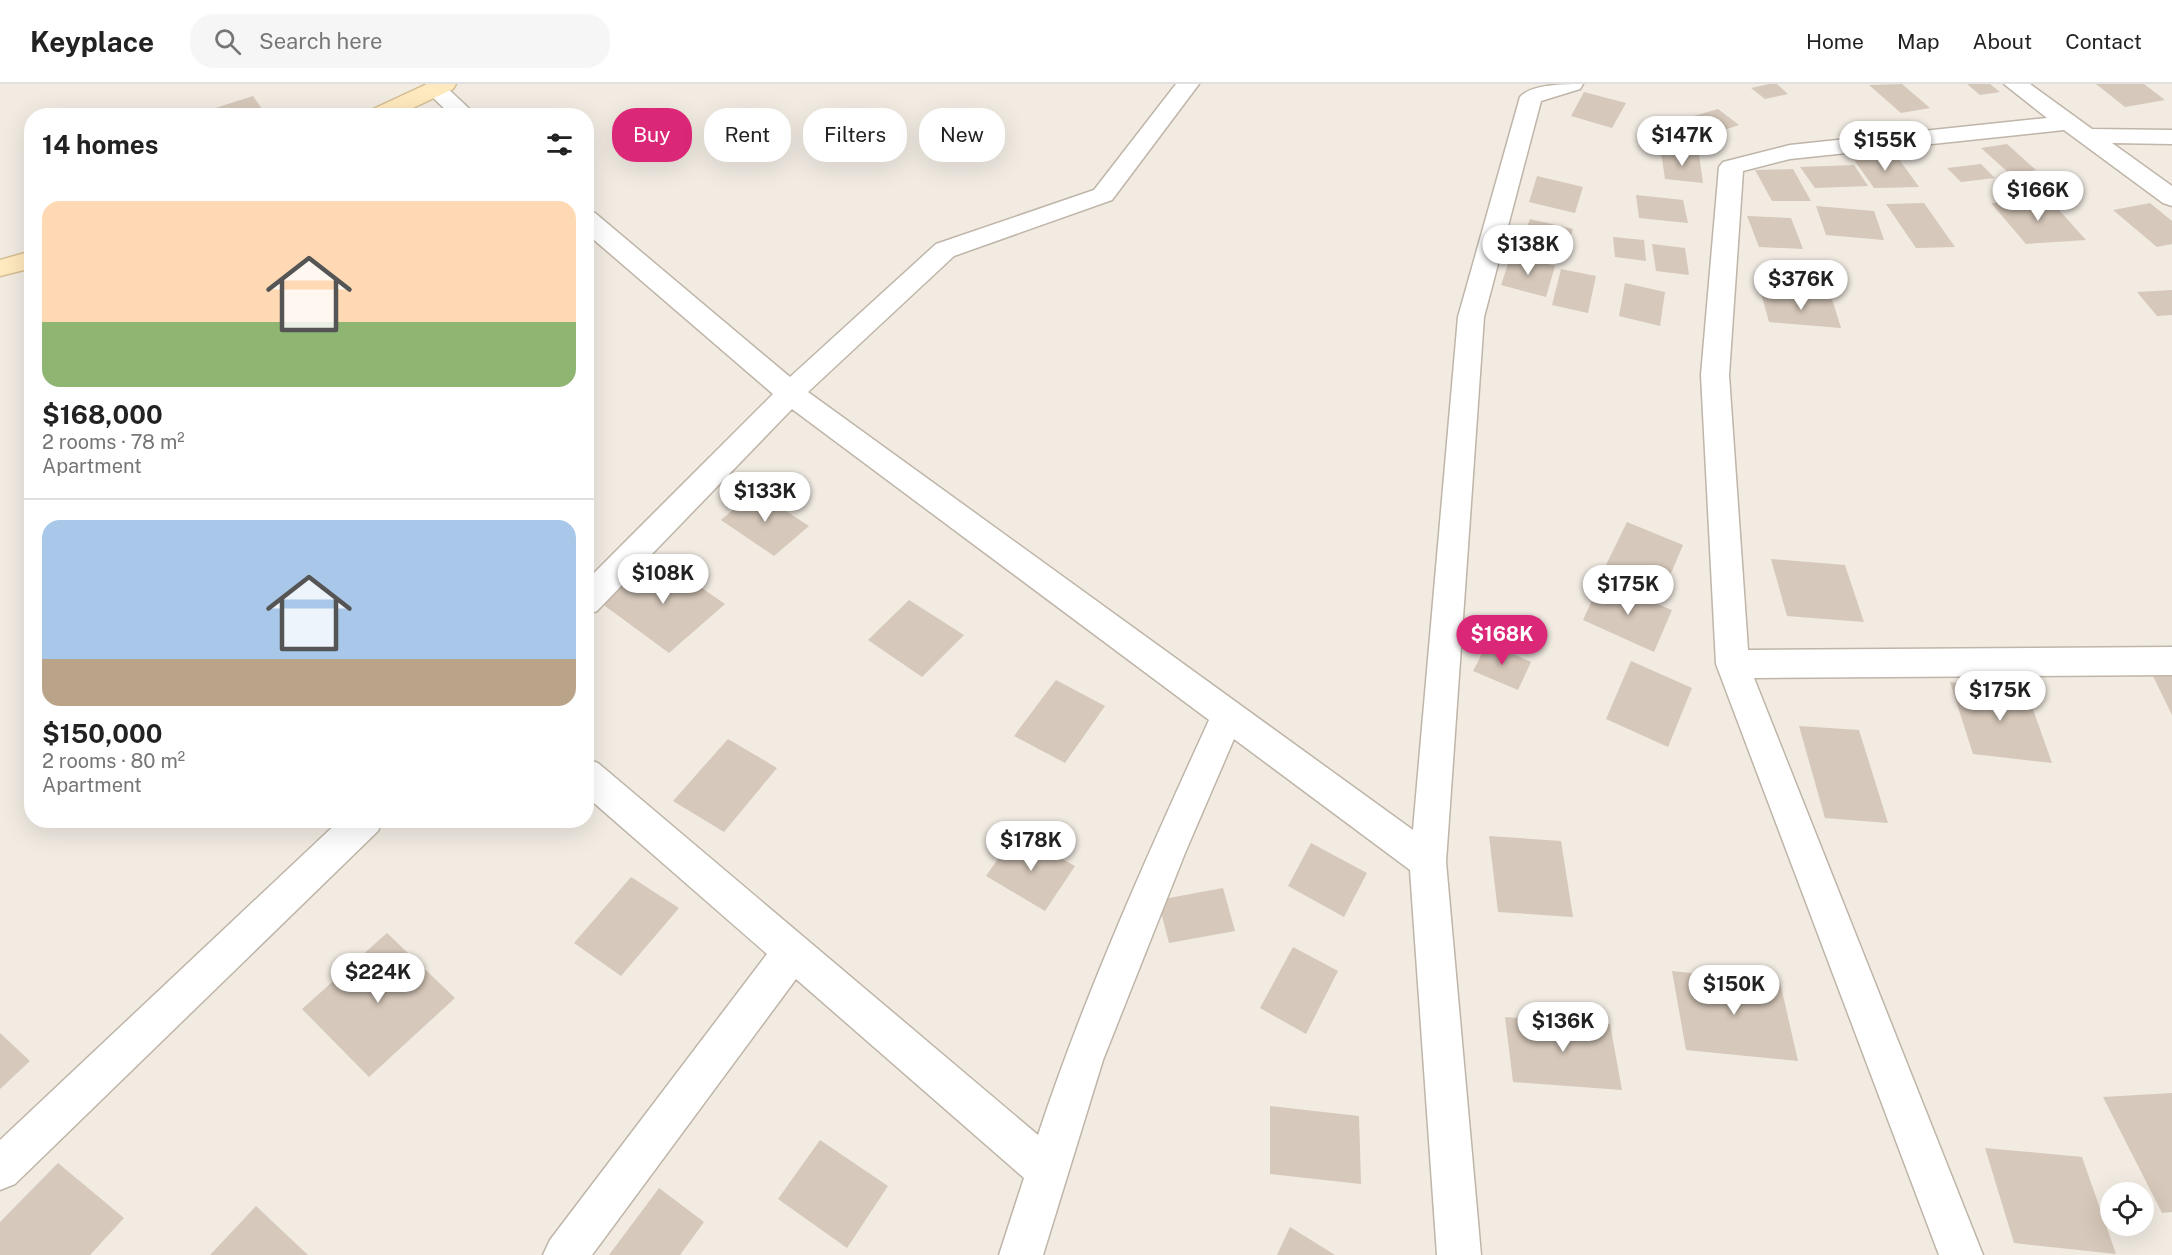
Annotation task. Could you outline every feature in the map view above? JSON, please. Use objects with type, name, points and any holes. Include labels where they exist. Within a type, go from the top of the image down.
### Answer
[{"type":"street","points":[[594,594],[790,393],[945,250],[1103,195],[1188,84]]},
{"type":"street","points":[[1459,1255],[1428,862],[1471,317],[1531,97],[1572,84]]},
{"type":"street","points":[[2014,84],[2172,198]]},
{"type":"street","points":[[394,108],[440,87],[459,108]]},
{"type":"street","points":[[1961,1255],[1732,664],[1715,375],[1731,167],[1790,152],[2078,129],[2172,137]]},
{"type":"street","points":[[594,226],[790,393],[1428,862]]},
{"type":"street","points":[[0,268],[24,261]]},
{"type":"street","points":[[1732,664],[2172,661]]},
{"type":"street","points":[[1021,1255],[1083,1060],[1167,853],[1228,715]]},
{"type":"street","points":[[594,781],[1048,1171]]},
{"type":"street","points":[[0,1169],[357,828]]},
{"type":"street","points":[[565,1255],[792,952]]},
{"type":"building","points":[[1777,84],[1788,94],[1765,99],[1751,88]]},
{"type":"building","points":[[1902,84],[1930,108],[1901,113],[1869,85]]},
{"type":"building","points":[[1967,84],[1990,84],[2000,92],[1980,95]]},
{"type":"building","points":[[2096,84],[2144,84],[2165,100],[2125,107]]},
{"type":"building","points":[[1584,92],[1626,103],[1612,128],[1571,116]]},
{"type":"building","points":[[253,96],[261,108],[215,108]]},
{"type":"building","points":[[1718,109],[1739,125],[1709,135],[1687,118]]},
{"type":"building","points":[[2007,144],[2036,170],[2010,174],[1981,148]]},
{"type":"building","points":[[1661,152],[1699,155],[1703,183],[1665,179]]},
{"type":"building","points":[[1896,155],[1919,187],[1874,188],[1852,157]]},
{"type":"building","points":[[1981,164],[1995,178],[1961,182],[1947,168]]},
{"type":"building","points":[[1854,165],[1868,186],[1815,188],[1800,167]]},
{"type":"building","points":[[1793,169],[1811,201],[1772,201],[1755,170]]},
{"type":"building","points":[[1537,176],[1583,187],[1575,213],[1529,202]]},
{"type":"building","points":[[1636,195],[1683,200],[1688,223],[1639,218]]},
{"type":"building","points":[[2049,199],[2086,240],[2026,244],[1991,203]]},
{"type":"building","points":[[1924,203],[1955,247],[1916,248],[1886,204]]},
{"type":"building","points":[[2150,203],[2172,221],[2172,244],[2157,247],[2113,210]]},
{"type":"building","points":[[1816,206],[1874,211],[1884,240],[1826,235]]},
{"type":"building","points":[[1747,216],[1791,218],[1803,249],[1759,247]]},
{"type":"building","points":[[1530,219],[1573,229],[1563,260],[1519,248]]},
{"type":"building","points":[[1613,237],[1644,240],[1646,261],[1615,257]]},
{"type":"building","points":[[1652,244],[1685,248],[1689,275],[1656,271]]},
{"type":"building","points":[[1511,255],[1555,266],[1546,297],[1501,285]]},
{"type":"building","points":[[1561,269],[1596,276],[1588,313],[1552,305]]},
{"type":"building","points":[[1625,283],[1665,292],[1660,326],[1619,316]]},
{"type":"building","points":[[2172,290],[2172,315],[2157,316],[2137,292]]},
{"type":"building","points":[[1761,293],[1832,299],[1841,328],[1769,322]]},
{"type":"building","points":[[755,491],[809,526],[774,556],[721,520]]},
{"type":"building","points":[[1627,522],[1683,545],[1663,592],[1605,567]]},
{"type":"building","points":[[657,557],[725,604],[669,653],[601,603]]},
{"type":"building","points":[[1771,559],[1845,565],[1864,622],[1787,616]]},
{"type":"building","points":[[1601,581],[1672,610],[1654,652],[1583,620]]},
{"type":"building","points":[[909,600],[964,635],[922,677],[868,640]]},
{"type":"building","points":[[1488,642],[1531,662],[1518,690],[1473,671]]},
{"type":"building","points":[[1631,661],[1692,688],[1668,747],[1606,719]]},
{"type":"building","points":[[2151,672],[2172,673],[2172,715]]},
{"type":"building","points":[[1056,680],[1105,706],[1065,763],[1014,736]]},
{"type":"building","points":[[1950,682],[2026,690],[2052,763],[1973,754]]},
{"type":"building","points":[[1799,726],[1859,730],[1888,823],[1825,818]]},
{"type":"building","points":[[728,739],[777,768],[724,832],[673,801]]},
{"type":"building","points":[[1016,833],[1075,866],[1045,911],[986,876]]},
{"type":"building","points":[[1489,836],[1561,841],[1573,917],[1498,912]]},
{"type":"building","points":[[1311,843],[1367,873],[1344,917],[1288,886]]},
{"type":"building","points":[[631,877],[679,908],[621,976],[574,943]]},
{"type":"building","points":[[1223,888],[1235,931],[1169,943],[1158,900]]},
{"type":"building","points":[[387,933],[455,998],[369,1077],[302,1009]]},
{"type":"building","points":[[1293,947],[1338,971],[1306,1034],[1260,1008]]},
{"type":"building","points":[[1672,971],[1780,982],[1798,1061],[1686,1050]]},
{"type":"building","points":[[1505,1017],[1610,1024],[1622,1090],[1513,1082]]},
{"type":"building","points":[[0,1033],[30,1061],[0,1089]]},
{"type":"building","points":[[2172,1093],[2172,1212],[2162,1213],[2154,1197],[2154,1182],[2146,1182],[2103,1097]]},
{"type":"building","points":[[1270,1106],[1359,1116],[1361,1184],[1270,1174]]},
{"type":"building","points":[[820,1140],[888,1186],[847,1248],[778,1199]]},
{"type":"building","points":[[1985,1148],[2082,1157],[2100,1208],[2100,1236],[2110,1236],[2116,1254],[2014,1243]]},
{"type":"building","points":[[58,1163],[124,1218],[90,1255],[0,1255],[0,1222]]},
{"type":"building","points":[[659,1188],[704,1222],[680,1255],[609,1255]]},
{"type":"building","points":[[256,1206],[308,1255],[210,1255]]},
{"type":"building","points":[[1290,1227],[1335,1255],[1277,1255]]}]
